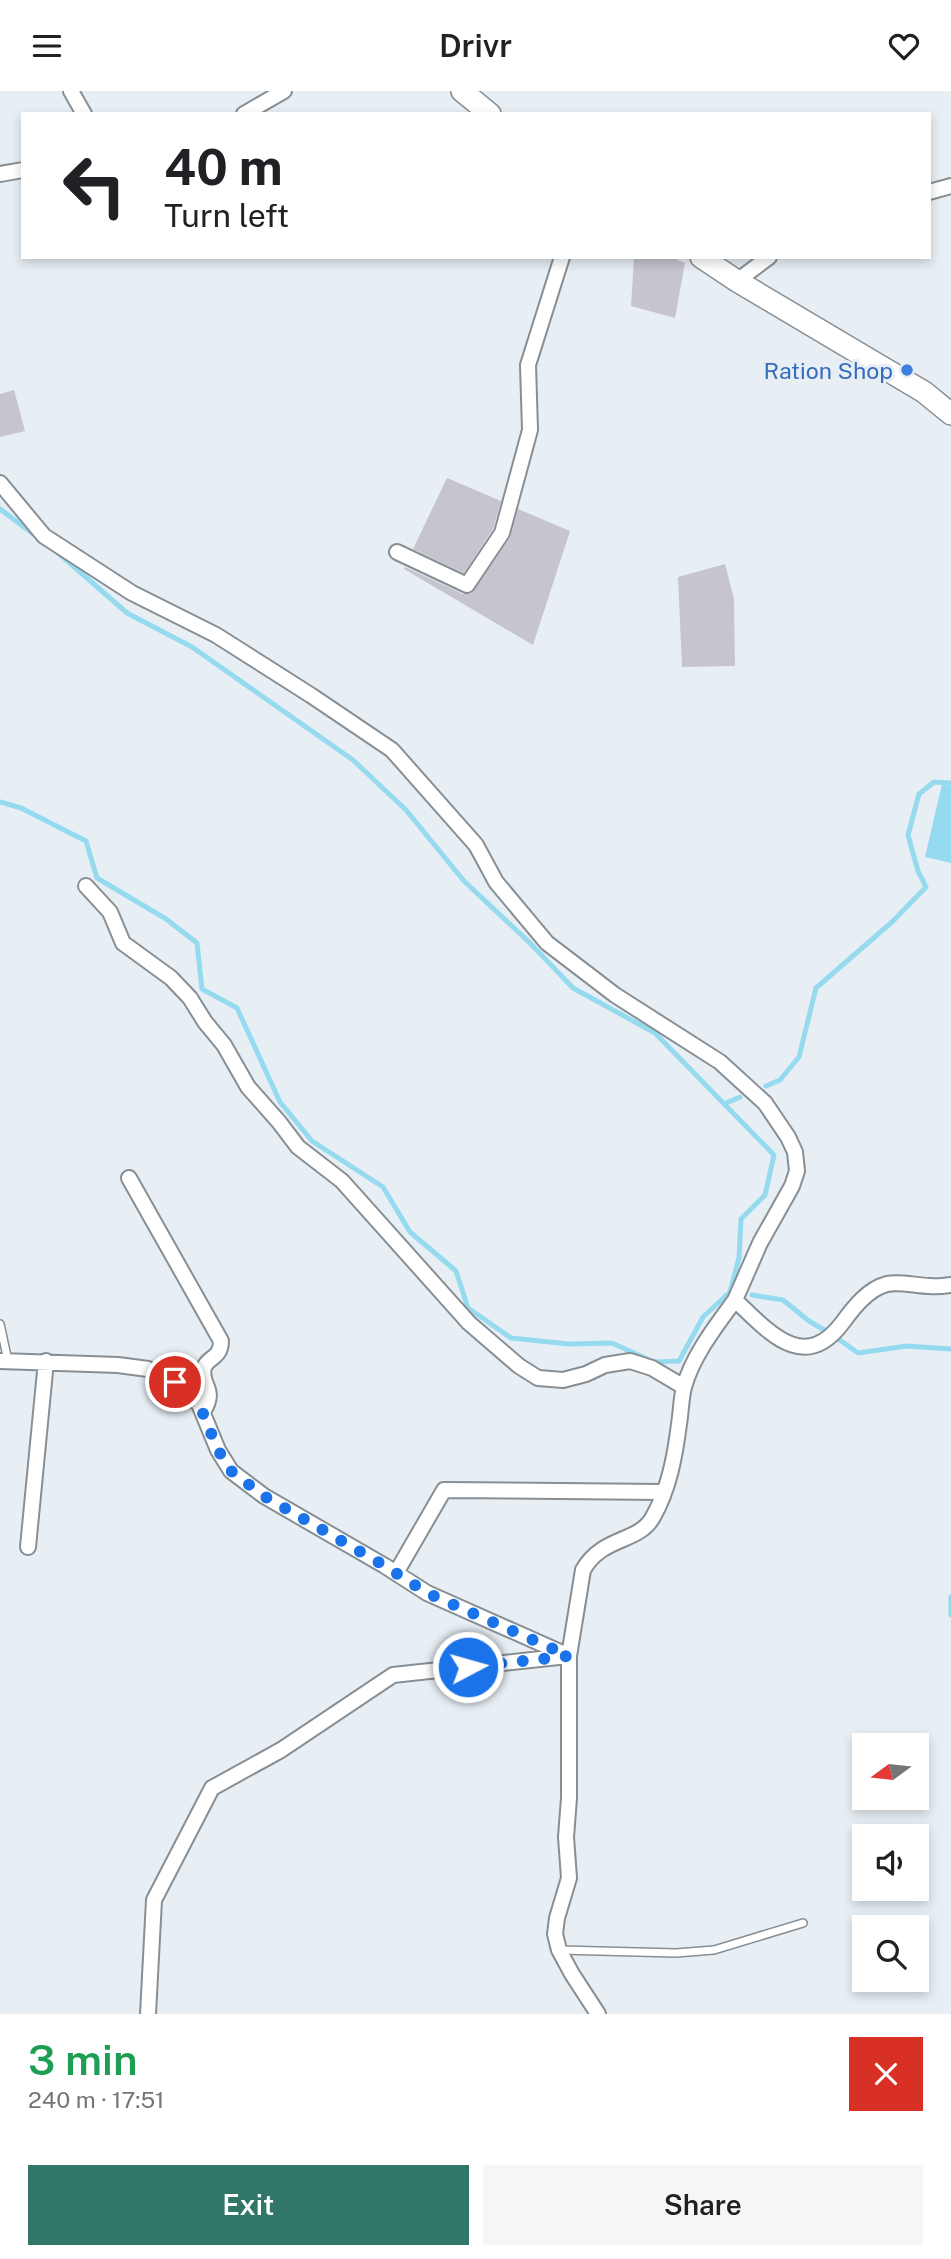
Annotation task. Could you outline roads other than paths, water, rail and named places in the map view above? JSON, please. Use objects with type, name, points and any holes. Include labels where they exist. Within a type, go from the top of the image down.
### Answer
[{"type":"main road","points":[[462,91],[488,112]]},
{"type":"main road","points":[[704,259],[924,392],[951,414]]},
{"type":"street","points":[[71,91],[83,112]]},
{"type":"street","points":[[247,112],[284,91]]},
{"type":"street","points":[[0,174],[21,170]]},
{"type":"street","points":[[931,191],[951,186]]},
{"type":"street","points":[[397,552],[467,585],[502,533],[530,430],[528,365],[561,259]]},
{"type":"street","points":[[737,281],[766,259]]},
{"type":"street","points":[[0,483],[44,535],[132,593],[216,635],[312,695],[392,750],[476,845],[496,882],[547,943],[615,995],[720,1062],[765,1103],[795,1152],[797,1171],[792,1186],[760,1243],[735,1300],[698,1355],[684,1387],[673,1465],[652,1519],[638,1532],[603,1547],[590,1557],[583,1570],[569,1656],[569,1798],[566,1837],[569,1878],[555,1934],[559,1950],[598,2014]]},
{"type":"street","points":[[86,886],[110,912],[123,943],[171,978],[190,998],[224,1045],[248,1087],[298,1147],[342,1181],[469,1323],[519,1366],[538,1378],[563,1380],[605,1365],[630,1361],[652,1368],[684,1387]]},
{"type":"street","points":[[129,1178],[222,1341],[221,1350],[205,1365],[203,1371],[210,1398],[203,1412]]},
{"type":"street","points":[[735,1300],[775,1338],[794,1346],[816,1345],[834,1335],[855,1305],[871,1292],[888,1284],[934,1287],[951,1285]]},
{"type":"street","points":[[4,1361],[118,1364],[148,1369],[175,1382],[199,1404],[218,1450],[231,1471],[264,1496],[427,1593],[569,1656]]},
{"type":"street","points":[[27,1547],[46,1361]]},
{"type":"street","points":[[396,1573],[444,1490],[663,1492]]},
{"type":"street","points":[[148,2014],[154,1901],[212,1789],[281,1750],[393,1675],[569,1656]]},
{"type":"lane","points":[[0,1324],[4,1361]]},
{"type":"lane","points":[[559,1950],[676,1954],[714,1950],[803,1923]]},
{"type":"water","points":[[942,784],[951,786],[951,863],[925,857]]},
{"type":"waterway","points":[[0,509],[40,539]]},
{"type":"waterway","points":[[0,802],[21,808],[86,841],[97,878],[166,919],[197,943],[202,989],[237,1008],[280,1102],[312,1141],[383,1187],[410,1232],[456,1271],[468,1308],[511,1338],[569,1344],[612,1343],[654,1362],[679,1361],[703,1317],[730,1292],[739,1258],[741,1219],[765,1195],[774,1155],[655,1033],[573,988],[464,881],[406,810],[353,760],[192,647],[127,613],[56,551]]},
{"type":"waterway","points":[[766,1086],[780,1080],[799,1057],[816,988],[892,922],[926,887],[918,871],[908,835],[919,794],[934,782],[951,783]]},
{"type":"waterway","points":[[724,1104],[740,1097]]},
{"type":"waterway","points":[[752,1295],[783,1300],[809,1321],[858,1353],[907,1346],[951,1349]]},
{"type":"waterway","points":[[951,1597],[951,1615]]},
{"type":"place","name":"Ration Shop","points":[[907,370]]}]
